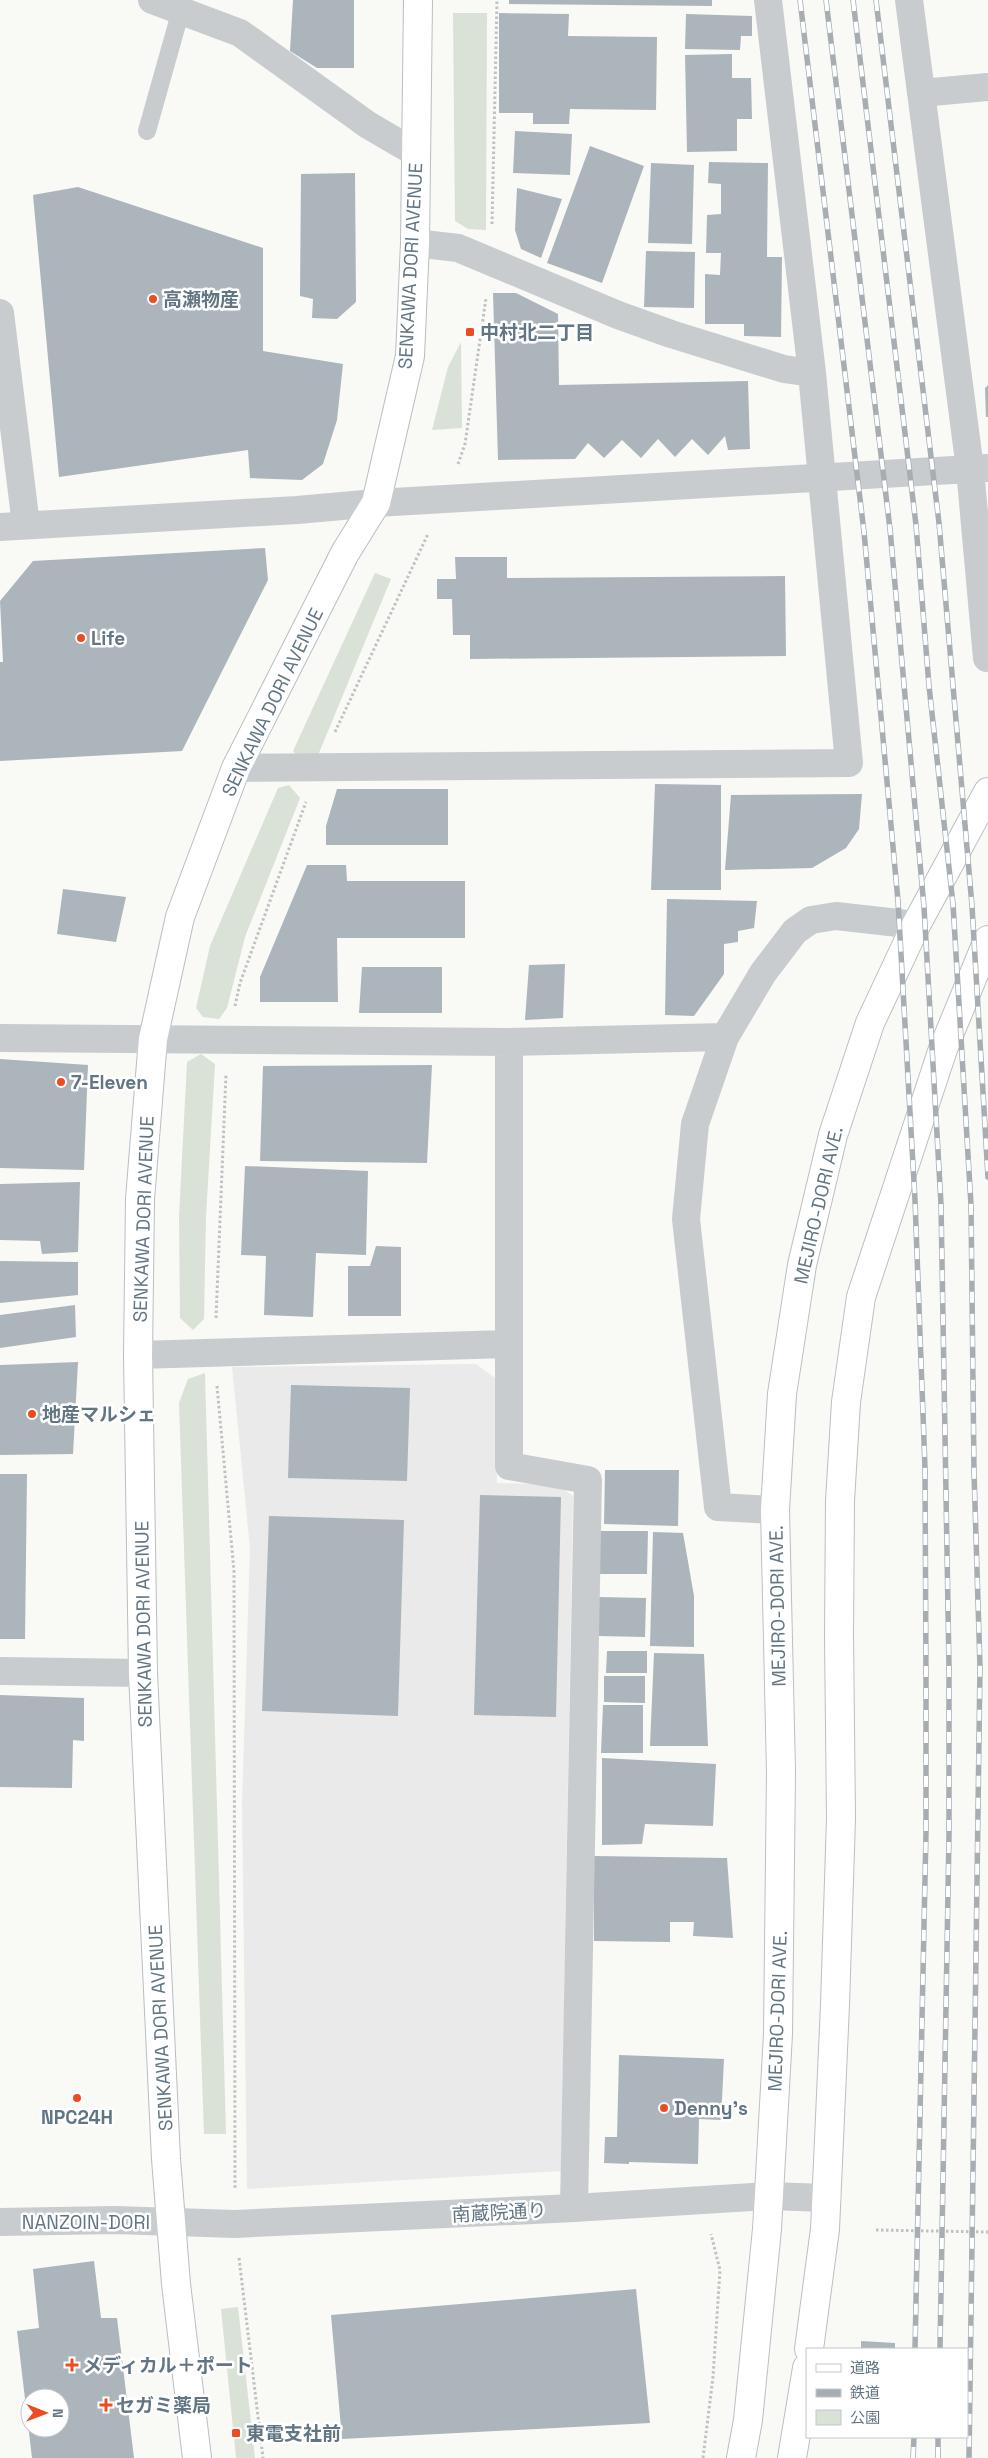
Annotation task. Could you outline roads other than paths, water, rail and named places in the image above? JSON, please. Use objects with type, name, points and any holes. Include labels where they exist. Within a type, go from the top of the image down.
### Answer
[{"type":"main road","name":"SENKAWA DORI AVENUE","points":[[197,2458],[176,2284],[171,2222],[143,1673],[138,1355],[140,1199],[153,1039],[180,917],[236,768],[345,553],[376,503],[410,356],[415,243],[418,0]]},
{"type":"main road","name":"MEJIRO-DORI AVE.","points":[[742,2458],[748,2420],[763,2272],[778,2034],[781,1772],[775,1510],[782,1394],[804,1256],[833,1135],[870,1023],[916,925],[988,792]]},
{"type":"main road","points":[[809,2348],[820,2276],[827,2198],[841,1818],[839,1520],[846,1402],[861,1297],[943,1049],[988,940]]},
{"type":"main road","points":[[792,2458],[806,2374]]},
{"type":"street","points":[[152,0],[240,33],[368,125],[416,153]]},
{"type":"street","points":[[236,768],[849,763],[812,373],[768,0]]},
{"type":"street","points":[[909,0],[920,93],[979,469],[986,658]]},
{"type":"street","points":[[920,93],[988,87]]},
{"type":"street","points":[[415,243],[458,248],[618,315],[671,334],[784,369],[812,373]]},
{"type":"street","points":[[0,313],[13,526],[303,510],[444,498],[979,469]]},
{"type":"street","points":[[775,1510],[718,1508],[686,1219],[695,1124],[725,1037],[763,973],[795,931],[812,920],[836,916],[916,925]]},
{"type":"street","points":[[0,1038],[509,1042],[725,1037]]},
{"type":"street","points":[[509,1042],[507,1344],[509,1466],[588,1480],[574,2208]]},
{"type":"street","points":[[138,1355],[507,1344]]},
{"type":"street","points":[[0,1671],[143,1673]]},
{"type":"street","name":"南蔵院通り","points":[[171,2222],[235,2224],[574,2208],[768,2196],[827,2198]]},
{"type":"street","name":"NANZOIN-DORI","points":[[0,2222],[171,2222]]},
{"type":"lane","points":[[147,131],[181,10]]},
{"type":"railway","points":[[800,0],[864,532],[898,901],[915,1200],[925,1468],[926,1678],[926,1832],[915,2348]]},
{"type":"railway","points":[[826,0],[890,529],[924,907],[941,1204],[949,1667],[949,1835],[940,2348]]},
{"type":"railway","points":[[853,0],[916,525],[929,686],[953,904],[971,1205],[974,1472],[980,1667],[969,2458]]},
{"type":"railway","points":[[876,0],[939,523],[972,906],[988,1177]]},
{"type":"railway","points":[[913,2458],[914,2438]]},
{"type":"railway","points":[[938,2438],[938,2458]]},
{"type":"place","name":"高瀬物産","points":[[153,299]]},
{"type":"place","name":"中村北二丁目","points":[[470,332]]},
{"type":"place","name":"Life","points":[[81,638]]},
{"type":"place","name":"7-Eleven","points":[[61,1082]]},
{"type":"place","name":"地産マルシェ","points":[[32,1414]]},
{"type":"place","name":"NPC24H","points":[[77,2098]]},
{"type":"place","name":"Denny's","points":[[664,2108]]},
{"type":"place","name":"メディカル＋ポート","points":[[72,2365]]},
{"type":"place","name":"セガミ薬局","points":[[106,2405]]},
{"type":"place","name":"東電支社前","points":[[236,2433]]}]
